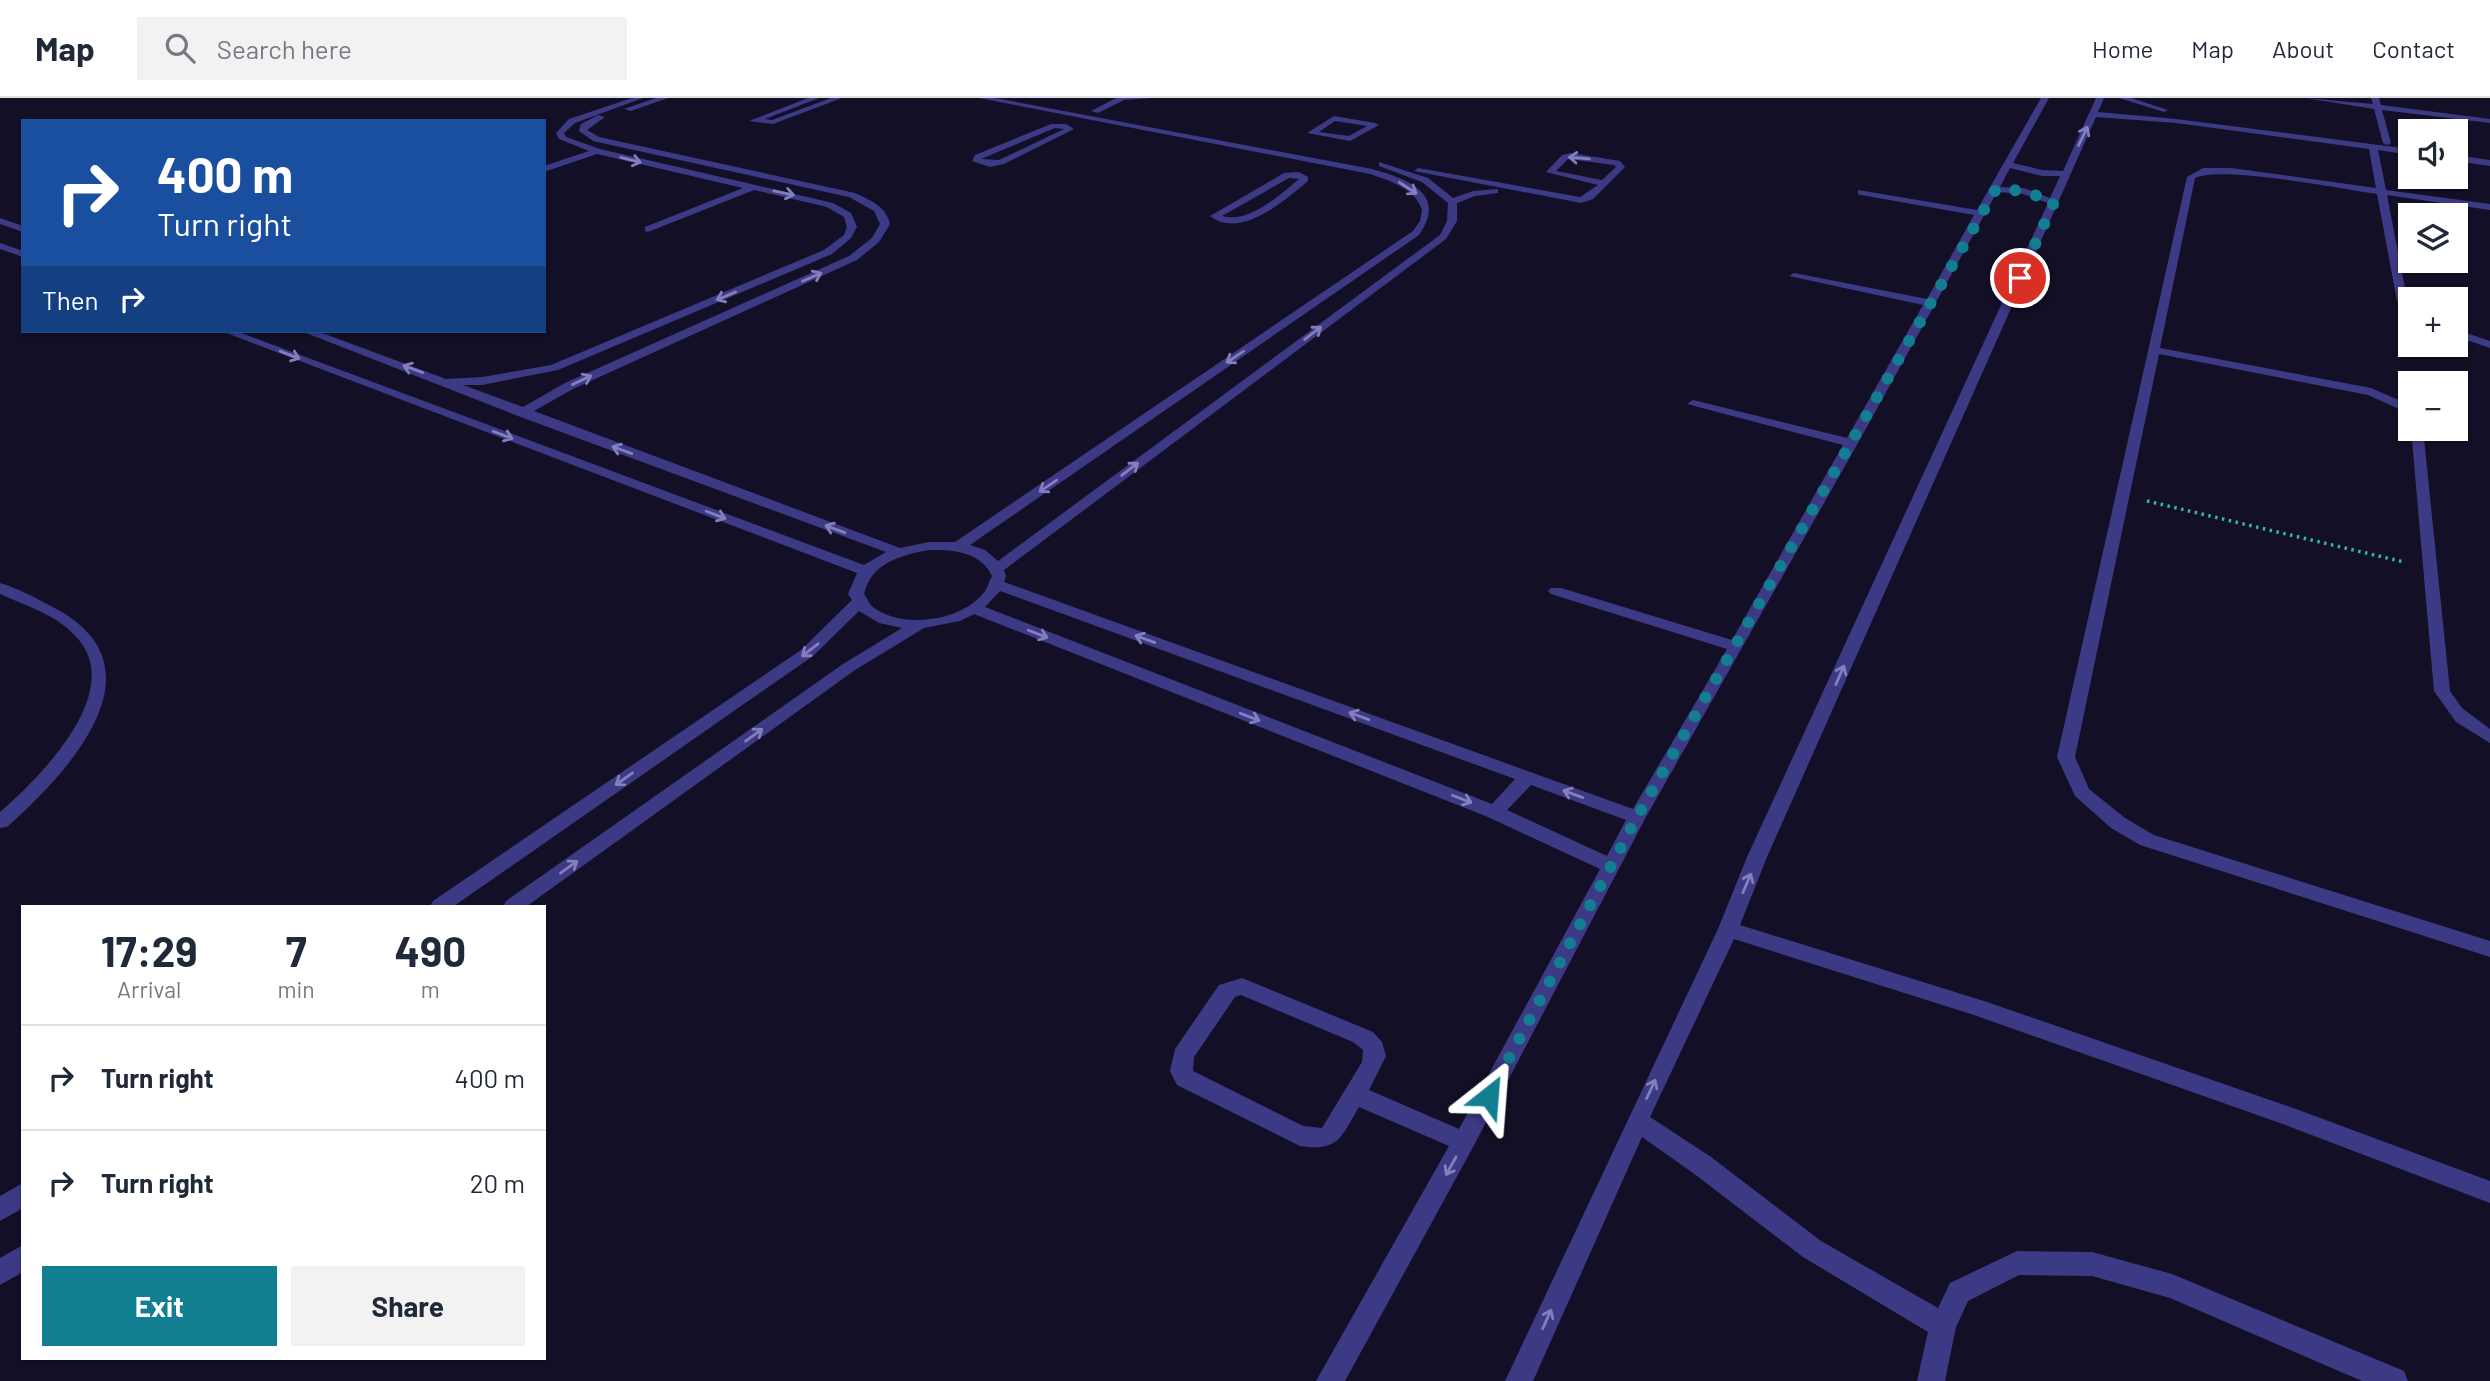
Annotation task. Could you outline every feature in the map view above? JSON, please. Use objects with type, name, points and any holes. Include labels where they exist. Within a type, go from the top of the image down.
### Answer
[{"type":"street","points":[[447,382],[519,376],[584,357],[828,252],[848,236],[852,227],[848,215],[808,198],[597,151],[563,139],[560,133],[572,121],[639,98]]},
{"type":"street","points":[[522,413],[569,386],[853,258],[881,236],[886,224],[882,211],[870,202],[852,195],[596,139],[583,131],[584,126],[600,118],[664,98]]},
{"type":"street","points":[[815,98],[753,121],[773,122],[838,98]]},
{"type":"street","points":[[958,547],[1416,233],[1424,224],[1428,212],[1424,200],[1412,189],[1372,172],[1024,101],[983,98]]},
{"type":"street","points":[[1066,126],[1069,127],[1068,131],[1001,162],[990,164],[976,161],[978,157],[1048,128],[1066,126],[1124,98],[1148,98]]},
{"type":"street","points":[[1330,1381],[1464,1142],[1637,817],[1982,214],[2045,98]]},
{"type":"street","points":[[1519,1381],[1728,929],[1763,845],[2100,98]]},
{"type":"street","points":[[2123,98],[2199,121],[2398,150]]},
{"type":"street","points":[[2309,98],[2376,103],[2490,121]]},
{"type":"street","points":[[2376,103],[2387,143]]},
{"type":"street","points":[[796,104],[812,107]]},
{"type":"street","points":[[1091,114],[1581,200],[1590,197],[1621,165],[1571,156],[1565,157],[1550,170],[1557,175],[1603,183]]},
{"type":"street","points":[[2093,114],[2199,121],[2398,144]]},
{"type":"street","points":[[1318,143],[1329,137],[1353,139],[1375,125],[1334,118],[1311,131],[1329,137]]},
{"type":"street","points":[[2373,147],[2399,287]]},
{"type":"street","points":[[546,168],[597,151]]},
{"type":"street","points":[[2468,153],[2490,156]]},
{"type":"street","points":[[669,169],[692,160]]},
{"type":"street","points":[[2468,160],[2490,163]]},
{"type":"street","points":[[1299,175],[1305,179],[1239,222],[1217,219],[1218,214],[1250,195],[1283,177],[1299,175],[1322,161]]},
{"type":"street","points":[[1382,164],[1425,180],[1452,202],[1455,213],[1452,225],[1443,237],[1289,351],[997,577],[985,602],[975,609],[948,619],[919,624],[880,619],[859,602],[857,586],[866,571],[886,557],[929,546],[958,547],[982,555],[997,577],[1527,778],[1637,817]]},
{"type":"street","points":[[2009,165],[2029,171],[2065,174]]},
{"type":"street","points":[[2490,207],[2231,171],[2195,173],[2189,189],[2066,757],[2081,792],[2118,823],[2147,840],[2490,949]]},
{"type":"street","points":[[648,229],[753,187]]},
{"type":"street","points":[[1452,202],[1473,194],[1512,189]]},
{"type":"street","points":[[1996,189],[2024,191],[2054,202]]},
{"type":"street","points":[[1861,192],[1982,214]]},
{"type":"street","points":[[1250,195],[1275,200]]},
{"type":"street","points":[[0,221],[21,228]]},
{"type":"street","points":[[0,246],[21,253]]},
{"type":"street","points":[[1794,276],[1931,303]]},
{"type":"street","points":[[231,333],[866,571]]},
{"type":"street","points":[[312,333],[899,552]]},
{"type":"street","points":[[2468,337],[2490,345]]},
{"type":"street","points":[[1256,343],[1289,351]]},
{"type":"street","points":[[2154,351],[2371,392],[2398,404]]},
{"type":"street","points":[[1693,404],[1852,443]]},
{"type":"street","points":[[2418,441],[2442,691],[2448,705],[2464,721],[2490,737]]},
{"type":"street","points":[[0,588],[74,627],[93,648],[100,673],[95,699],[83,728],[63,759],[35,793],[0,822]]},
{"type":"street","points":[[1556,591],[1736,647]]},
{"type":"street","points":[[441,905],[807,653],[859,602]]},
{"type":"street","points":[[975,609],[1495,812],[1611,866]]},
{"type":"street","points":[[514,905],[849,667],[919,624]]},
{"type":"street","points":[[1495,812],[1527,778]]},
{"type":"street","points":[[1728,929],[1979,1008],[2288,1116],[2490,1192]]},
{"type":"street","points":[[1242,986],[1250,987],[1370,1041],[1376,1058],[1356,1095],[1330,1135],[1321,1139],[1310,1139],[1192,1083],[1181,1070],[1181,1062],[1183,1055],[1227,991],[1242,986]]},
{"type":"street","points":[[1356,1095],[1464,1142]]},
{"type":"street","points":[[1637,1121],[1702,1165],[1812,1250],[1943,1326]]},
{"type":"street","points":[[0,1210],[21,1195]]},
{"type":"street","points":[[0,1273],[21,1258]]},
{"type":"street","points":[[1931,1381],[1943,1326],[1959,1292],[2017,1263],[2092,1264],[2172,1286],[2394,1381]]},
{"type":"path","points":[[2124,496],[2432,569]]},
{"type":"route","points":[[1489,1096],[1637,817],[1996,189],[2024,191],[2054,202],[2020,278]]}]
